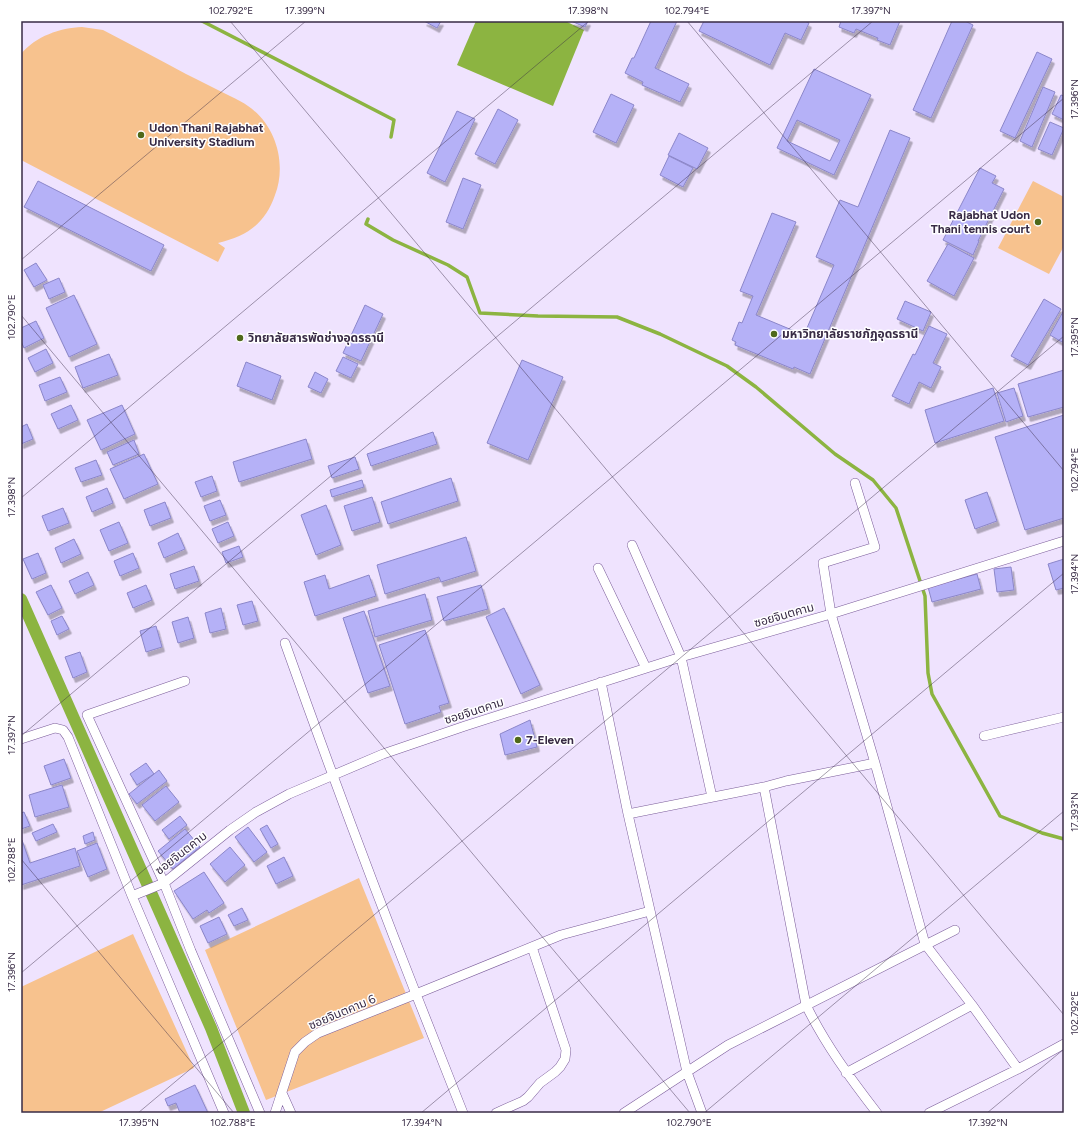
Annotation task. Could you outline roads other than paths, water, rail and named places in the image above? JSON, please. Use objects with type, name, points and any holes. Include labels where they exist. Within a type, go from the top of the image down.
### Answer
[{"type":"street","points":[[855,482],[875,547],[823,563],[832,614],[925,944],[972,1005],[1018,1069]]},
{"type":"street","name":"ซอยจินตคาม","points":[[132,896],[161,884],[230,830],[256,812],[289,794],[390,751],[681,657],[832,614],[1064,541]]},
{"type":"street","points":[[632,545],[681,657],[712,797]]},
{"type":"street","points":[[598,568],[646,668]]},
{"type":"street","points":[[285,643],[332,776],[370,877],[463,1113]]},
{"type":"street","points":[[184,681],[87,715],[191,951],[260,1113]]},
{"type":"street","points":[[601,682],[628,814],[686,1072],[702,1113]]},
{"type":"street","points":[[984,736],[1064,717]]},
{"type":"street","points":[[21,739],[55,728],[63,730],[68,737],[132,896],[224,1113]]},
{"type":"street","points":[[628,814],[875,763]]},
{"type":"street","points":[[764,787],[806,1005],[816,1027],[846,1073],[877,1113]]},
{"type":"street","name":"ซอยจินตคาม 6","points":[[275,1113],[295,1052],[305,1042],[318,1033],[561,936],[650,911]]},
{"type":"street","points":[[624,1113],[728,1045],[955,930]]},
{"type":"street","points":[[496,1113],[524,1101],[540,1083],[555,1072],[565,1058],[566,1050],[532,947]]},
{"type":"street","points":[[846,1073],[972,1005]]},
{"type":"street","points":[[929,1113],[1018,1069],[1064,1044]]},
{"type":"street","points":[[282,1094],[290,1113]]},
{"type":"waterway","points":[[202,21],[394,120],[391,137]]},
{"type":"waterway","points":[[368,219],[366,224],[393,240],[448,265],[467,277],[480,313],[538,316],[617,317],[660,334],[727,366],[756,387],[835,454],[873,480],[896,508],[925,596],[928,673],[932,694],[1000,816],[1042,833],[1064,839]]},
{"type":"waterway","points":[[21,599],[211,1028],[244,1113]]},
{"type":"place","name":"Udon Thani Rajabhat University Stadium","points":[[141,135]]},
{"type":"place","name":"Rajabhat Udon Thani tennis court","points":[[1038,222]]},
{"type":"place","name":"มหาวิทยาลัยราชภัฏอุดรธานี","points":[[774,334]]},
{"type":"place","name":"วิทยาลัยสารพัดช่างอุดรธานี","points":[[240,338]]},
{"type":"place","name":"7-Eleven","points":[[518,740]]}]
